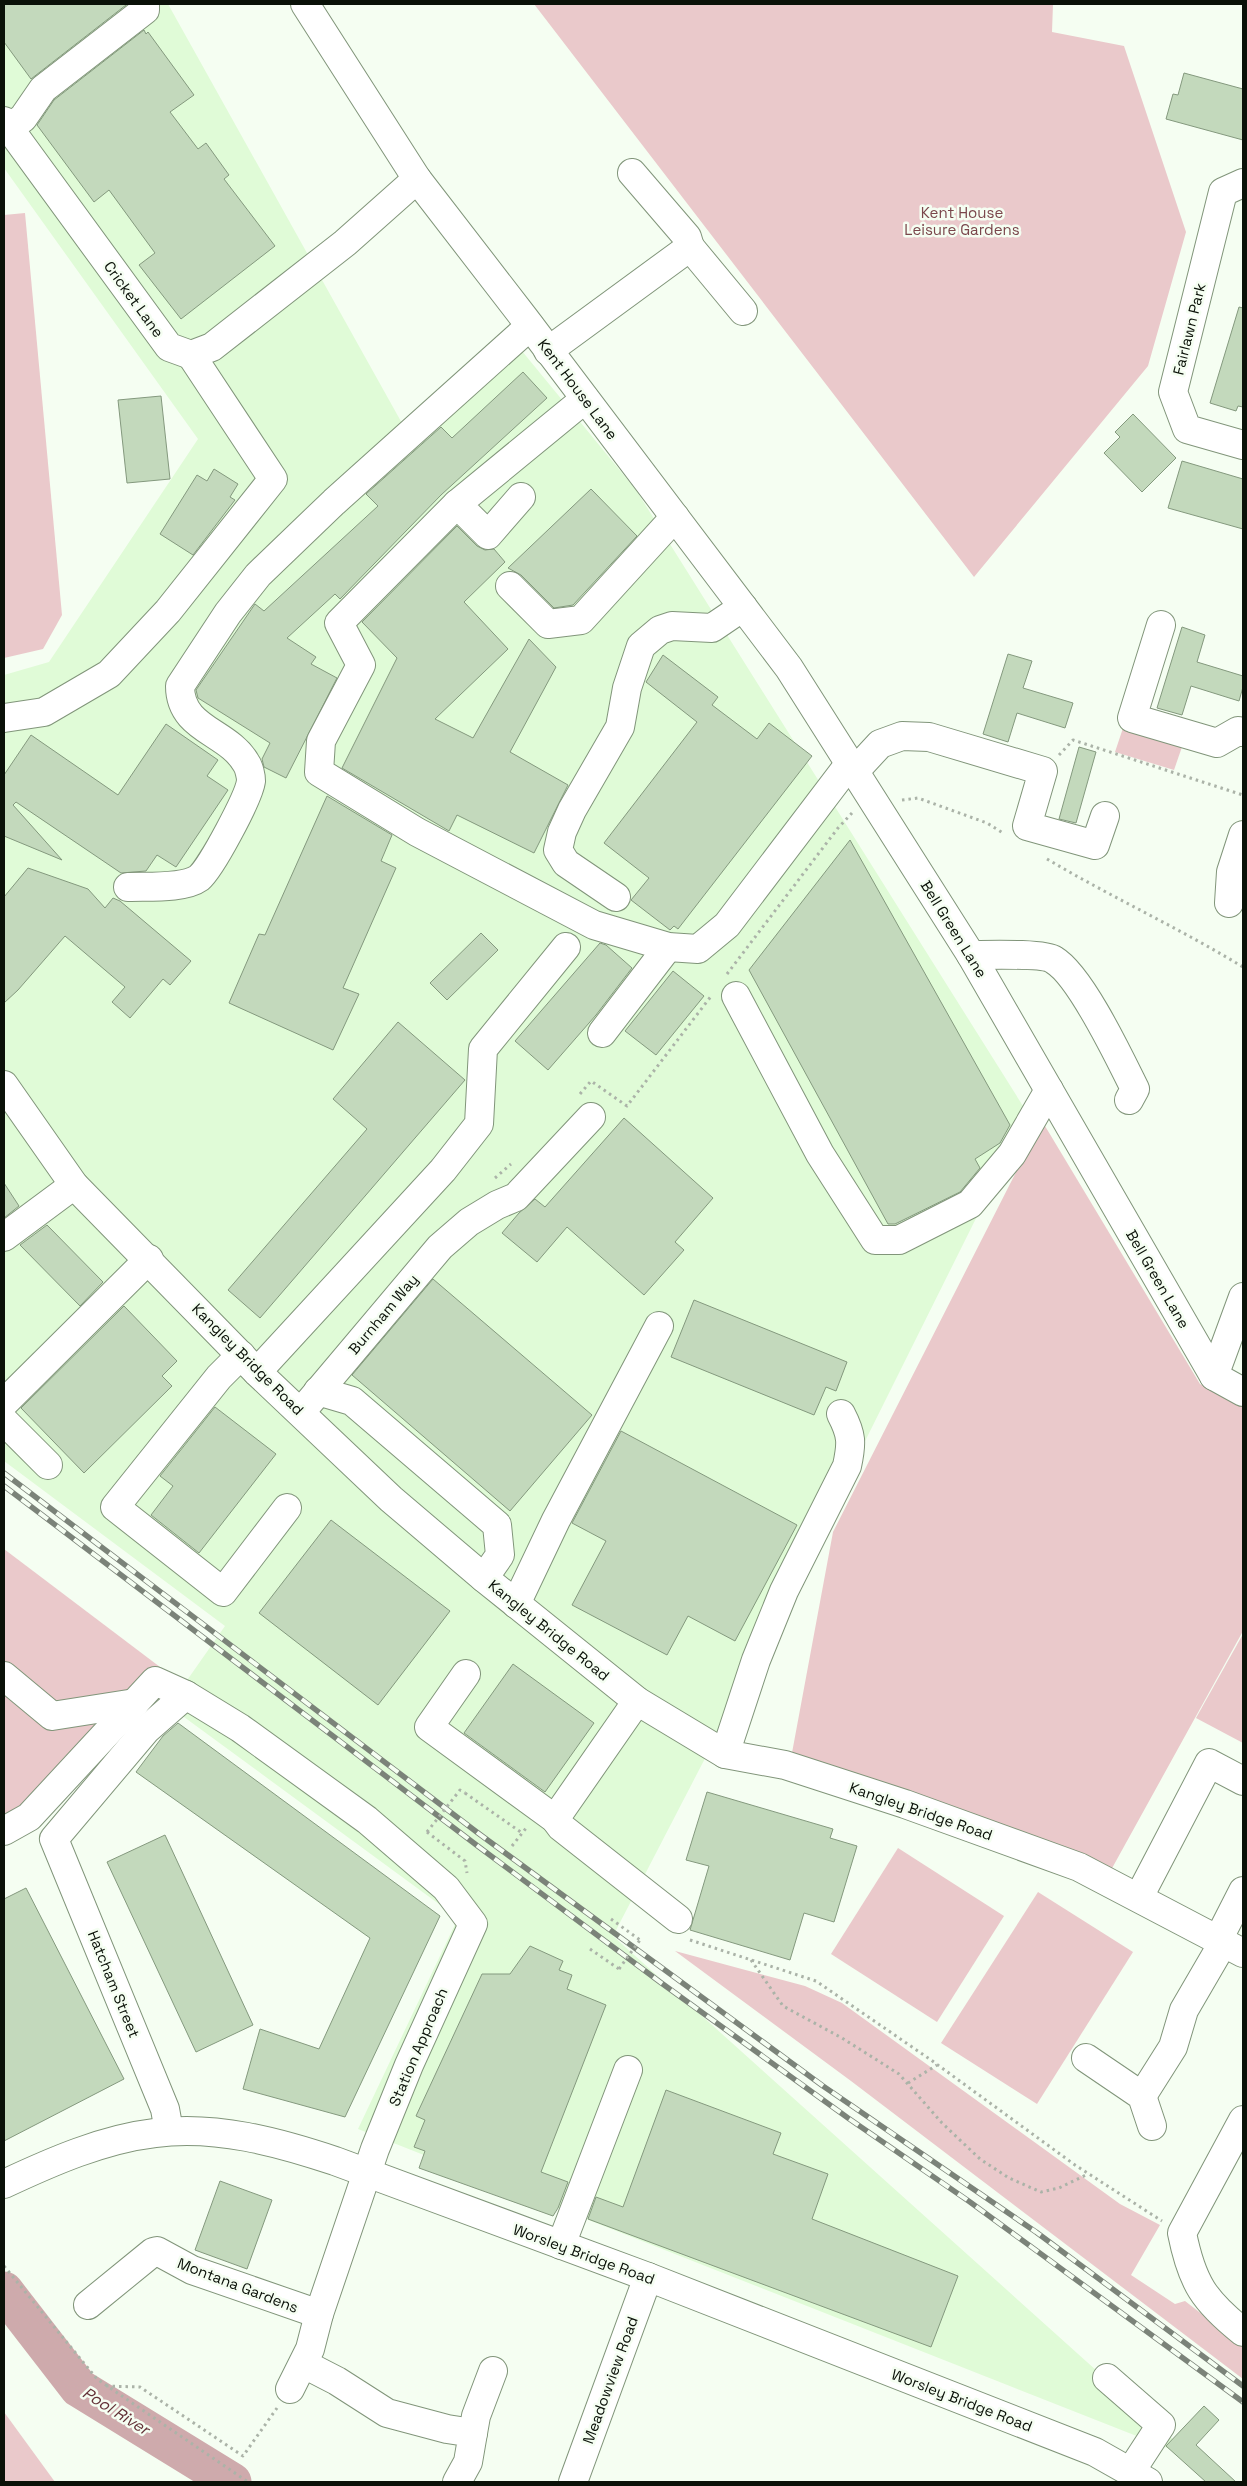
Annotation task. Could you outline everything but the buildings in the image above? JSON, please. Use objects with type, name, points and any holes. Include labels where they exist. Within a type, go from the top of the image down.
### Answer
[{"type":"street","points":[[6,125],[23,118],[43,89],[145,10],[145,4]]},
{"type":"street","name":"Kent House Lane","points":[[305,4],[417,180],[789,668],[853,767]]},
{"type":"street","name":"Cricket Lane","points":[[6,125],[169,347],[191,355]]},
{"type":"street","points":[[632,172],[687,236],[690,247],[743,312]]},
{"type":"street","points":[[4,718],[44,712],[109,674],[168,611],[273,479],[191,355],[212,347],[345,243],[417,180]]},
{"type":"street","name":"Fairlawn Park","points":[[1243,183],[1224,192],[1173,392],[1187,429],[1243,445]]},
{"type":"street","points":[[548,351],[690,247]]},
{"type":"street","points":[[128,887],[182,884],[198,878],[208,866],[247,795],[251,779],[247,764],[237,751],[205,729],[186,710],[180,697],[180,686],[228,613],[258,575],[334,502],[530,326]]},
{"type":"street","points":[[585,399],[457,504],[339,623],[361,665],[320,741],[319,772],[417,832],[594,925],[668,947],[698,949],[727,925],[853,767],[880,744],[902,736],[928,737],[1043,771],[1027,826],[1094,845],[1105,816]]},
{"type":"street","points":[[457,504],[488,535],[521,497]]},
{"type":"street","points":[[510,586],[548,624],[581,620],[675,517]]},
{"type":"street","points":[[616,897],[566,863],[558,850],[562,832],[572,810],[620,727],[627,688],[641,646],[660,630],[672,626],[712,628],[743,607]]},
{"type":"street","points":[[1161,625],[1132,718],[1217,743],[1238,731],[1243,732]]},
{"type":"street","name":"Bell Green Lane","points":[[853,767],[971,955],[1214,1376]]},
{"type":"street","points":[[1229,903],[1231,872],[1243,835]]},
{"type":"street","points":[[287,1508],[223,1592],[115,1507],[220,1377],[249,1363],[443,1170],[479,1124],[484,1049],[566,947]]},
{"type":"street","points":[[602,1033],[668,947]]},
{"type":"street","points":[[971,955],[1005,954],[1054,959],[1074,979],[1116,1051],[1135,1088],[1129,1100]]},
{"type":"street","points":[[736,996],[820,1154],[875,1240],[898,1240],[970,1204],[1012,1154],[1049,1090]]},
{"type":"street","name":"Kangley Bridge Road","points":[[4,1085],[74,1185],[149,1259],[249,1363],[392,1499],[484,1578],[637,1701],[725,1754],[784,1765],[905,1804],[1079,1866],[1228,1945]]},
{"type":"street","name":"Burnham Way","points":[[302,1412],[440,1247],[469,1222],[516,1196],[591,1117]]},
{"type":"street","points":[[4,1237],[74,1185]]},
{"type":"street","points":[[4,1403],[149,1259]]},
{"type":"street","points":[[1243,1297],[1214,1376],[1243,1392]]},
{"type":"street","points":[[516,1604],[556,1520],[659,1326]]},
{"type":"street","points":[[318,1391],[352,1401],[497,1525],[500,1555],[484,1578]]},
{"type":"street","points":[[725,1754],[756,1660],[784,1591],[847,1466],[852,1443],[849,1429],[841,1414]]},
{"type":"street","points":[[4,1421],[48,1465]]},
{"type":"street","points":[[466,1674],[429,1727],[555,1819],[561,1827],[680,1928]]},
{"type":"street","points":[[4,1676],[52,1716],[135,1702]]},
{"type":"street","points":[[4,1830],[29,1816],[155,1681],[186,1695]]},
{"type":"street","name":"Hatcham Street","points":[[169,2132],[166,2109],[54,1839],[146,1730],[186,1695]]},
{"type":"street","name":"Station Approach","points":[[186,1695],[240,1728],[367,1820],[446,1888],[473,1924],[409,2065],[367,2173]]},
{"type":"street","points":[[555,1819],[637,1701]]},
{"type":"street","points":[[1139,1897],[1209,1763],[1243,1781]]},
{"type":"street","points":[[1142,2096],[1173,2047],[1184,2010],[1228,1945],[1243,1891]]},
{"type":"street","points":[[1086,2058],[1142,2096],[1152,2126]]},
{"type":"street","points":[[561,2245],[628,2070]]},
{"type":"street","points":[[1243,2120],[1182,2233],[1188,2264],[1197,2282],[1215,2310],[1243,2332]]},
{"type":"street","name":"Worsley Bridge Road","points":[[4,2184],[105,2144],[136,2136],[169,2132],[201,2132],[272,2142],[367,2173],[648,2277],[1095,2452],[1140,2477]]},
{"type":"street","name":"Montana Gardens","points":[[290,2389],[304,2364],[367,2173]]},
{"type":"street","name":"Montana Gardens","points":[[88,2305],[153,2252],[157,2251],[192,2270],[319,2314]]},
{"type":"street","name":"Meadowview Road","points":[[573,2482],[648,2277]]},
{"type":"street","points":[[304,2364],[336,2380],[387,2413],[447,2429],[473,2433]]},
{"type":"street","points":[[457,2482],[468,2462],[476,2416],[493,2371]]},
{"type":"street","points":[[1107,2378],[1160,2425],[1140,2477]]},
{"type":"path","points":[[1043,771],[1073,740],[1243,796]]},
{"type":"path","points":[[894,800],[918,798],[987,823],[1009,836]]},
{"type":"path","points":[[1039,854],[1092,886],[1194,937],[1243,967]]},
{"type":"path","points":[[465,1861],[427,1832],[460,1790],[522,1833],[512,1846]]},
{"type":"path","points":[[590,1948],[619,1970],[640,1940],[611,1919]]},
{"type":"path","points":[[680,1928],[751,1960],[816,1981],[937,2064],[1089,2174],[1182,2233]]},
{"type":"path","points":[[751,1960],[783,2006],[842,2038],[899,2074],[942,2123],[980,2159],[1010,2178],[1041,2192],[1059,2188],[1089,2174]]},
{"type":"path","points":[[908,2083],[937,2064]]},
{"type":"path","points":[[4,2266],[97,2380],[248,2482]]},
{"type":"path","points":[[106,2386],[140,2387],[243,2456],[290,2389]]},
{"type":"shaded area","points":[[4,4],[168,4],[403,425],[508,334],[636,490],[1028,1114],[756,1660],[613,1936],[1195,2459],[358,2129],[458,1918],[169,1706],[225,1626],[4,1461],[4,675],[49,662],[198,439],[4,168]]},
{"type":"green space","name":"Kent House Leisure Gardens","points":[[534,4],[1053,4],[1052,32],[1124,46],[1186,232],[1148,366],[974,577]]},
{"type":"green space","points":[[25,213],[62,615],[43,649],[4,658],[4,215]]},
{"type":"green space","points":[[1124,725],[1183,744],[1174,770],[1115,752]]},
{"type":"green space","points":[[1042,1121],[1200,1384],[1243,1407],[1243,1631],[1100,1890],[789,1769],[833,1532]]},
{"type":"green space","points":[[4,1549],[160,1667],[45,1799],[4,1823]]},
{"type":"green space","points":[[1243,1634],[1243,1743],[1196,1718]]},
{"type":"green space","points":[[898,1848],[1004,1916],[937,2022],[831,1954]]},
{"type":"green space","points":[[1038,1892],[1133,1952],[1037,2104],[941,2043]]},
{"type":"green space","points":[[675,1951],[805,1986],[842,2003],[1120,2204],[1160,2225],[1131,2275],[1175,2304],[1185,2301],[1243,2346],[1243,2379],[851,2081]]},
{"type":"green space","points":[[4,2412],[55,2482],[4,2482]]},
{"type":"waterway","name":"Pool River","points":[[4,2291],[79,2388],[232,2482]]},
{"type":"railway","points":[[4,1473],[478,1833],[823,2086],[1036,2232],[1243,2386]]},
{"type":"railway","points":[[4,1486],[660,1982],[848,2118],[970,2202],[1243,2402]]}]
